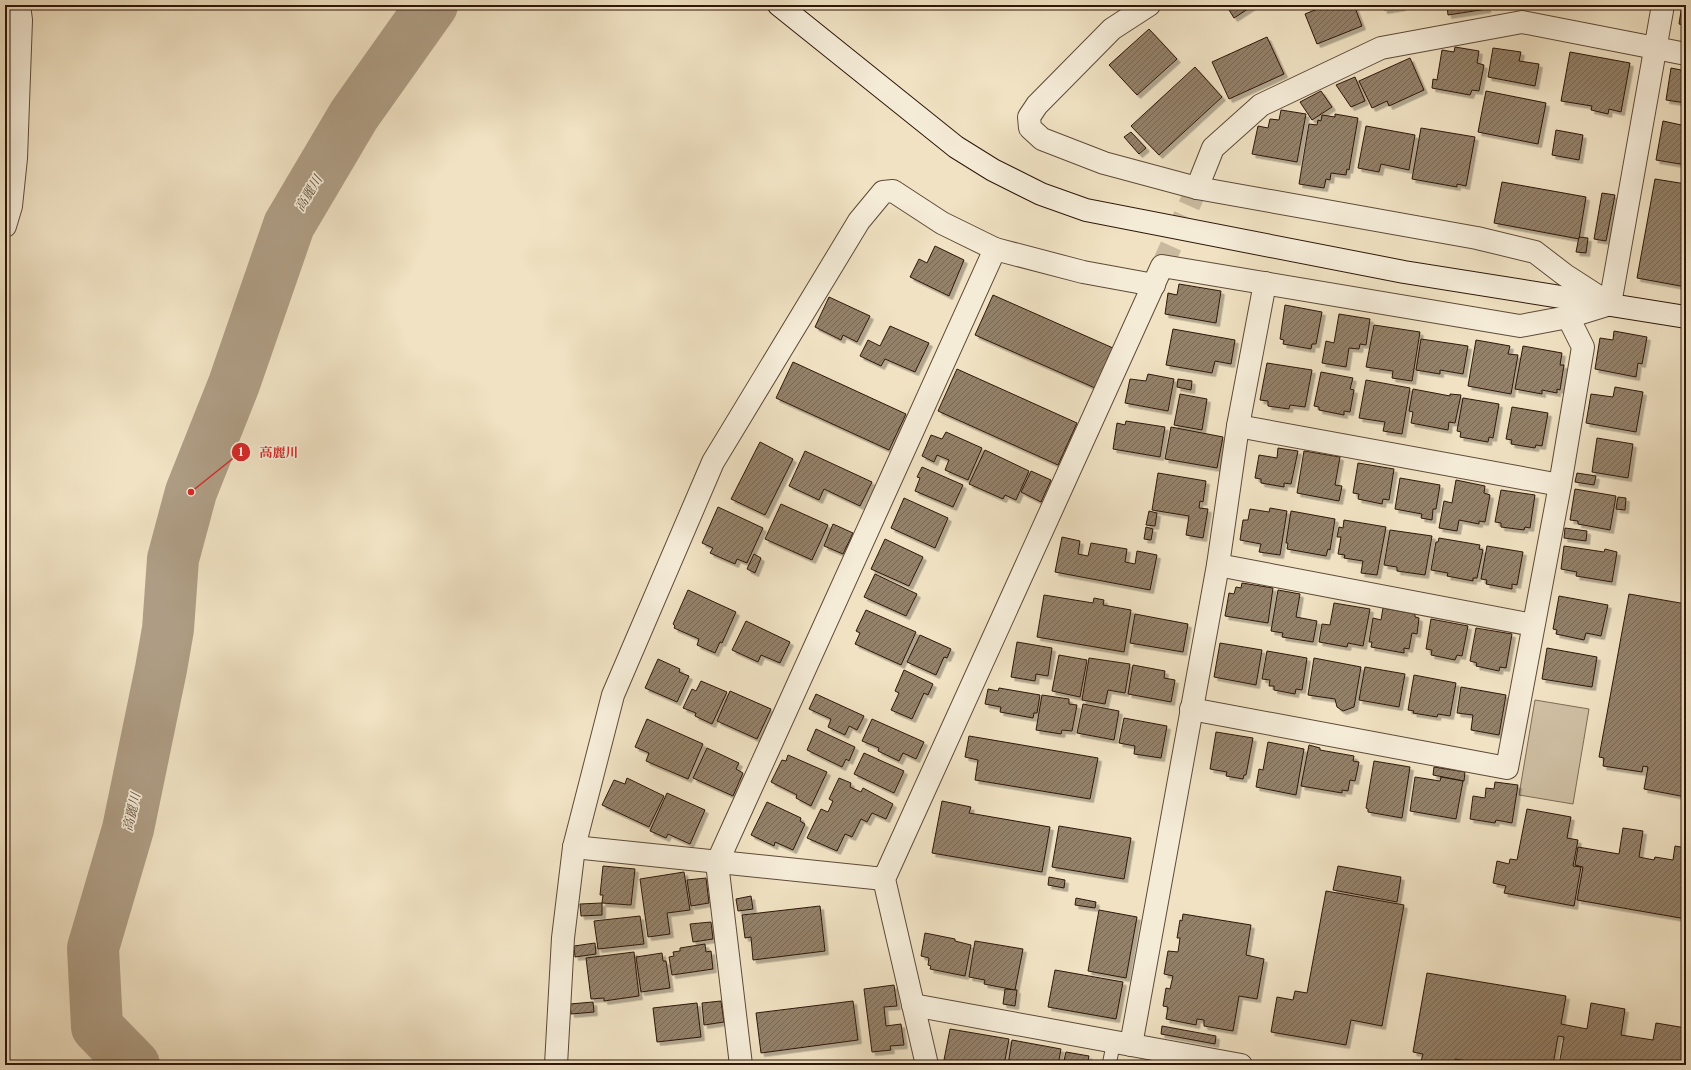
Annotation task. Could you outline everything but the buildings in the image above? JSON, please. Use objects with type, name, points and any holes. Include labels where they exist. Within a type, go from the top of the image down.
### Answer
[{"type":"street","points":[[5,226],[11,206],[16,158],[13,32],[20,5]]},
{"type":"street","points":[[779,5],[956,147],[993,170],[1041,194],[1086,210],[1404,272],[1686,317]]},
{"type":"street","points":[[1149,5],[1112,29],[1037,106],[1030,117],[1030,128],[1042,139],[1104,163],[1197,188],[1477,238],[1536,252],[1565,275],[1610,304]]},
{"type":"street","points":[[1610,304],[1654,48],[1663,5]]},
{"type":"street","points":[[1197,188],[1213,148],[1261,104],[1381,48],[1521,14],[1654,48],[1686,54]]},
{"type":"street","points":[[556,1065],[563,938],[574,847],[613,695],[713,462],[859,221],[883,192],[893,191],[942,223],[995,249],[1083,272],[1154,285]]},
{"type":"street","points":[[741,1065],[717,863],[995,249]]},
{"type":"street","points":[[927,1065],[884,879],[1162,266],[1520,326],[1568,317],[1610,304]]},
{"type":"street","points":[[1122,1043],[1191,709],[1218,565],[1238,426],[1265,283]]},
{"type":"street","points":[[1191,709],[1507,768],[1560,485],[1583,347],[1568,317]]},
{"type":"street","points":[[1238,426],[1560,485]]},
{"type":"street","points":[[1218,565],[1533,625]]},
{"type":"street","points":[[574,847],[717,863],[884,879]]},
{"type":"street","points":[[913,1005],[1233,1064]]},
{"type":"lane","points":[[1109,1065],[1122,1043]]},
{"type":"shaded area","points":[[1535,700],[1589,709],[1573,804],[1519,795]]},
{"type":"waterway","name":"高麗川","points":[[134,1065],[97,1027],[93,948],[128,829],[168,629],[173,559],[191,492],[234,384],[289,225],[354,115],[432,5]]},
{"type":"tunnel","points":[[1162,266],[1197,188]]},
{"type":"place","name":"高麗川","points":[[191,492]]}]
